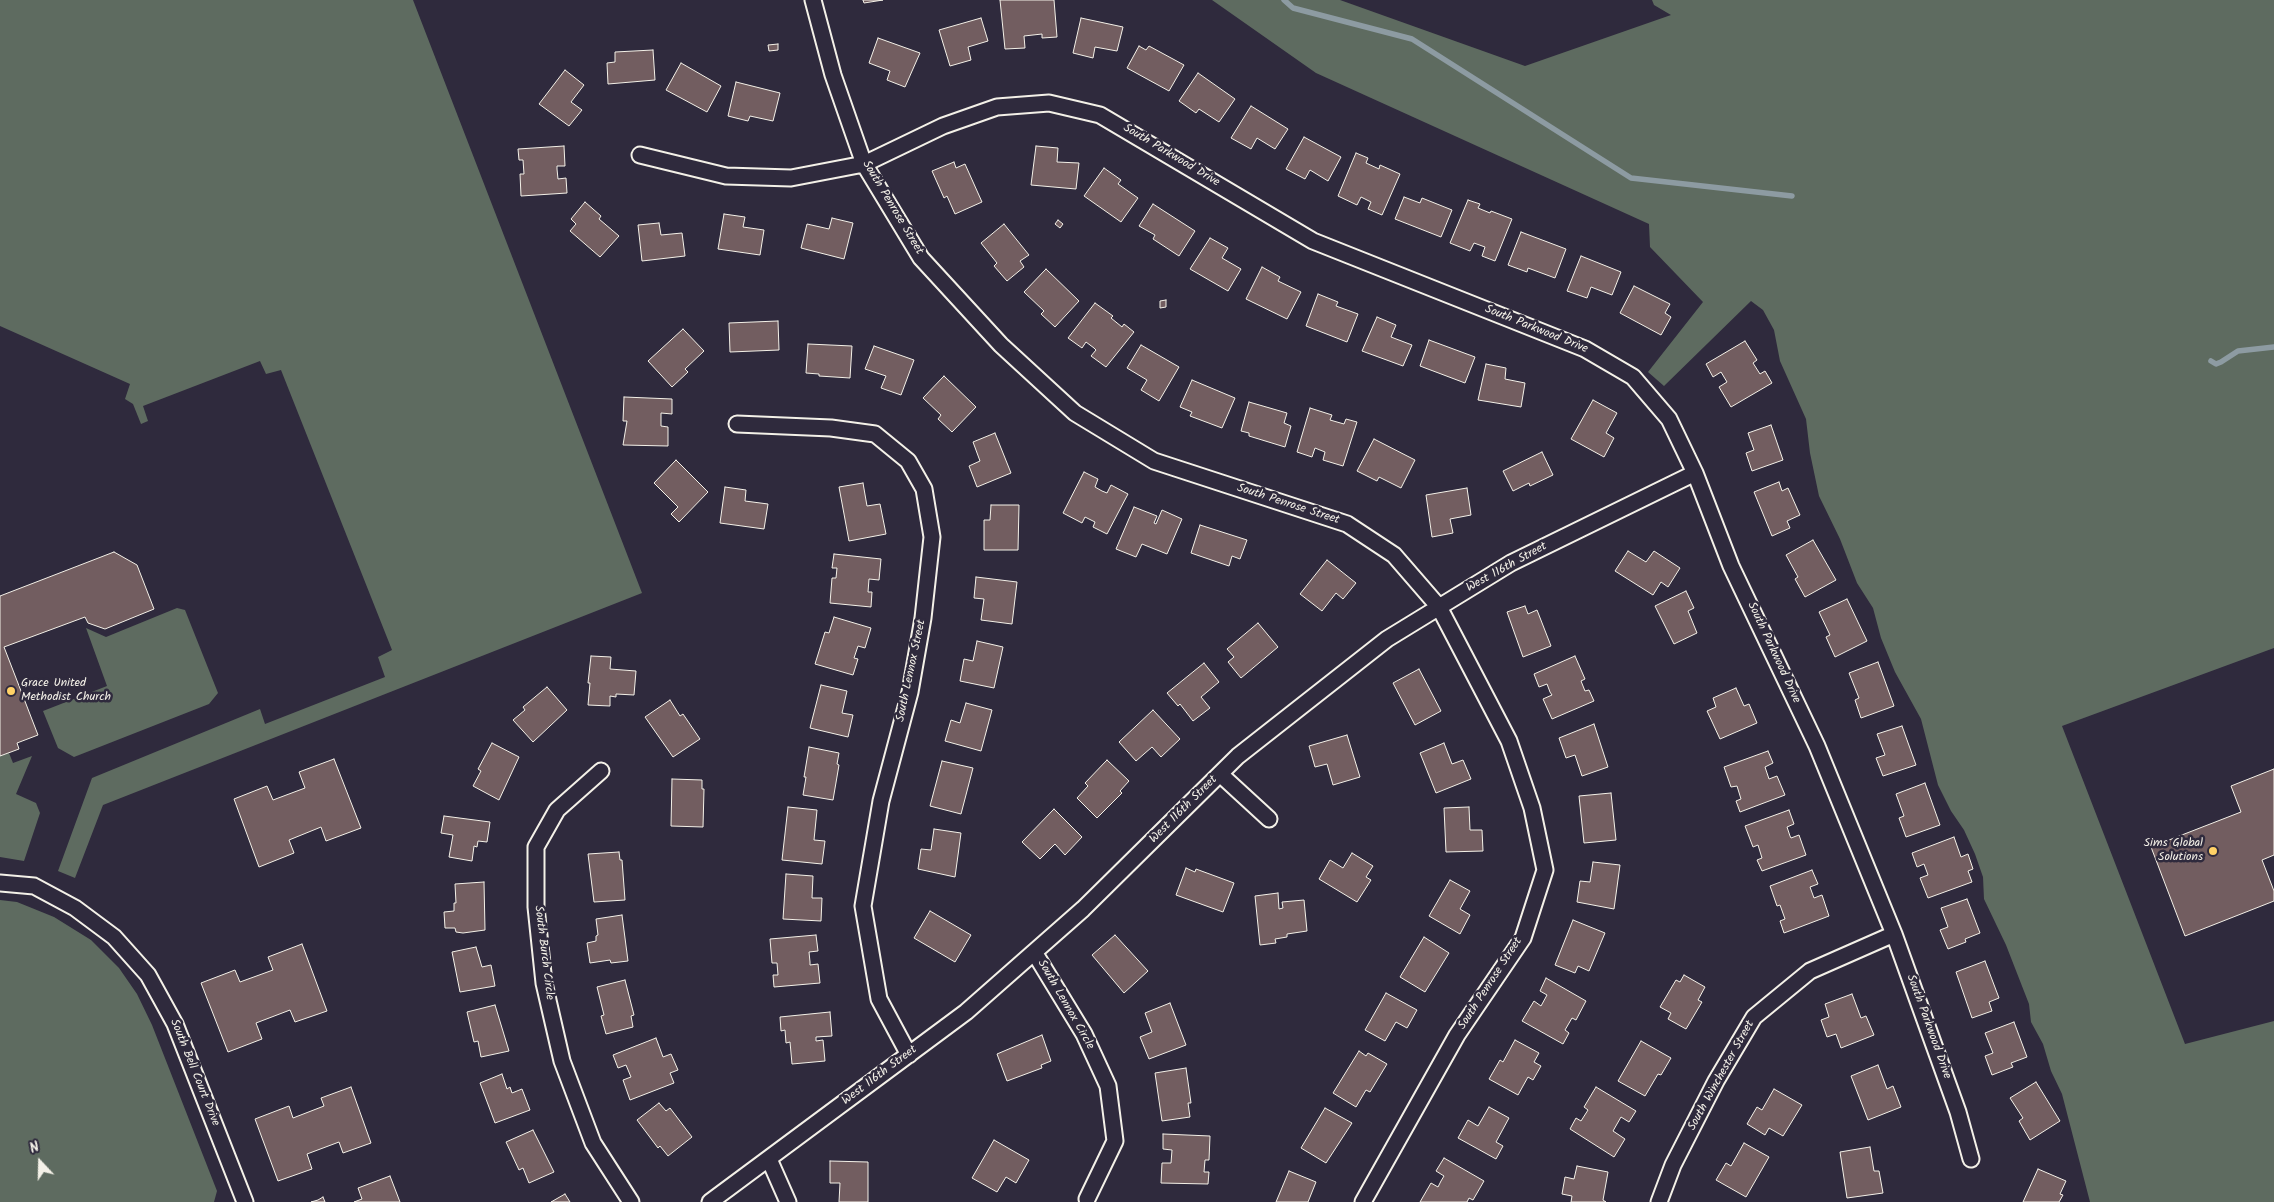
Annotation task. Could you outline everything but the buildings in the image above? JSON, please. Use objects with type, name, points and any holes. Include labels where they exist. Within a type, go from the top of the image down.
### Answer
[{"type":"street","name":"South Penrose Street","points":[[813,0],[833,74],[864,164],[921,258],[1001,345],[1075,413],[1154,461],[1347,524],[1394,555],[1439,607],[1509,741],[1532,808],[1545,870],[1523,938],[1457,1035],[1363,1202]]},
{"type":"street","name":"South Parkwood Drive","points":[[640,155],[726,176],[791,178],[864,164],[944,126],[997,107],[1050,103],[1100,115],[1313,241],[1585,349],[1633,377],[1669,419],[1695,473],[1731,566],[1817,746],[1894,934],[1958,1112],[1971,1159]]},
{"type":"street","name":"South Lennox Street","points":[[736,424],[831,428],[875,434],[908,461],[924,489],[932,537],[923,618],[910,692],[881,801],[863,906],[878,999],[909,1055]]},
{"type":"street","name":"West 116th Street","points":[[710,1202],[966,1012],[1083,909],[1238,756],[1387,639],[1511,563],[1695,473]]},
{"type":"street","name":"South Burch Circle","points":[[600,771],[557,810],[536,847],[536,907],[544,983],[562,1061],[593,1143],[631,1202]]},
{"type":"street","points":[[1220,774],[1269,819]]},
{"type":"street","name":"South Bell Court Drive","points":[[0,882],[34,886],[75,908],[114,937],[148,975],[175,1024],[245,1202]]},
{"type":"street","name":"South Winchester Street","points":[[1659,1202],[1673,1165],[1712,1090],[1754,1017],[1810,971],[1894,934]]},
{"type":"street","name":"South Lennox Circle","points":[[1034,952],[1084,1034],[1108,1086],[1115,1141],[1088,1199]]},
{"type":"street","points":[[769,1159],[788,1202]]},
{"type":"green space","points":[[0,0],[413,0],[642,593],[103,805],[75,878],[58,871],[92,778],[260,709],[265,724],[385,677],[378,657],[392,650],[281,370],[266,374],[260,361],[143,406],[148,421],[141,424],[133,404],[125,399],[130,384],[0,326]]},
{"type":"green space","points":[[1212,0],[1340,0],[1525,66],[1671,15],[1654,5],[1652,0],[2274,0],[2274,648],[2062,726],[2185,1044],[2274,1021],[2274,1202],[2090,1202],[2062,1094],[2051,1071],[2043,1044],[2031,1022],[2029,1004],[2006,945],[1984,899],[1983,877],[1975,854],[1964,830],[1951,811],[1938,785],[1921,719],[1895,672],[1881,638],[1873,608],[1857,583],[1840,539],[1819,496],[1810,453],[1806,419],[1780,361],[1774,330],[1763,310],[1751,301],[1664,386],[1648,372],[1703,302],[1650,247],[1649,224],[1316,73]]},
{"type":"green space","points":[[177,608],[185,610],[218,693],[209,704],[74,757],[58,748],[43,711],[107,686],[86,628],[106,637]]},
{"type":"green space","points":[[9,753],[13,763],[32,756],[16,794],[36,803],[40,813],[24,861],[0,857],[0,756]]},
{"type":"green space","points":[[0,900],[17,902],[54,917],[91,940],[119,968],[137,994],[152,1025],[217,1191],[214,1202],[0,1202]]},
{"type":"waterway","points":[[1284,0],[1293,8],[1412,39],[1631,178],[1792,196]]},
{"type":"waterway","points":[[2211,361],[2216,364],[2238,351],[2274,347]]},
{"type":"place","name":"Grace United Methodist Church","points":[[11,691]]},
{"type":"place","name":"Sims Global Solutions","points":[[2213,851]]}]
